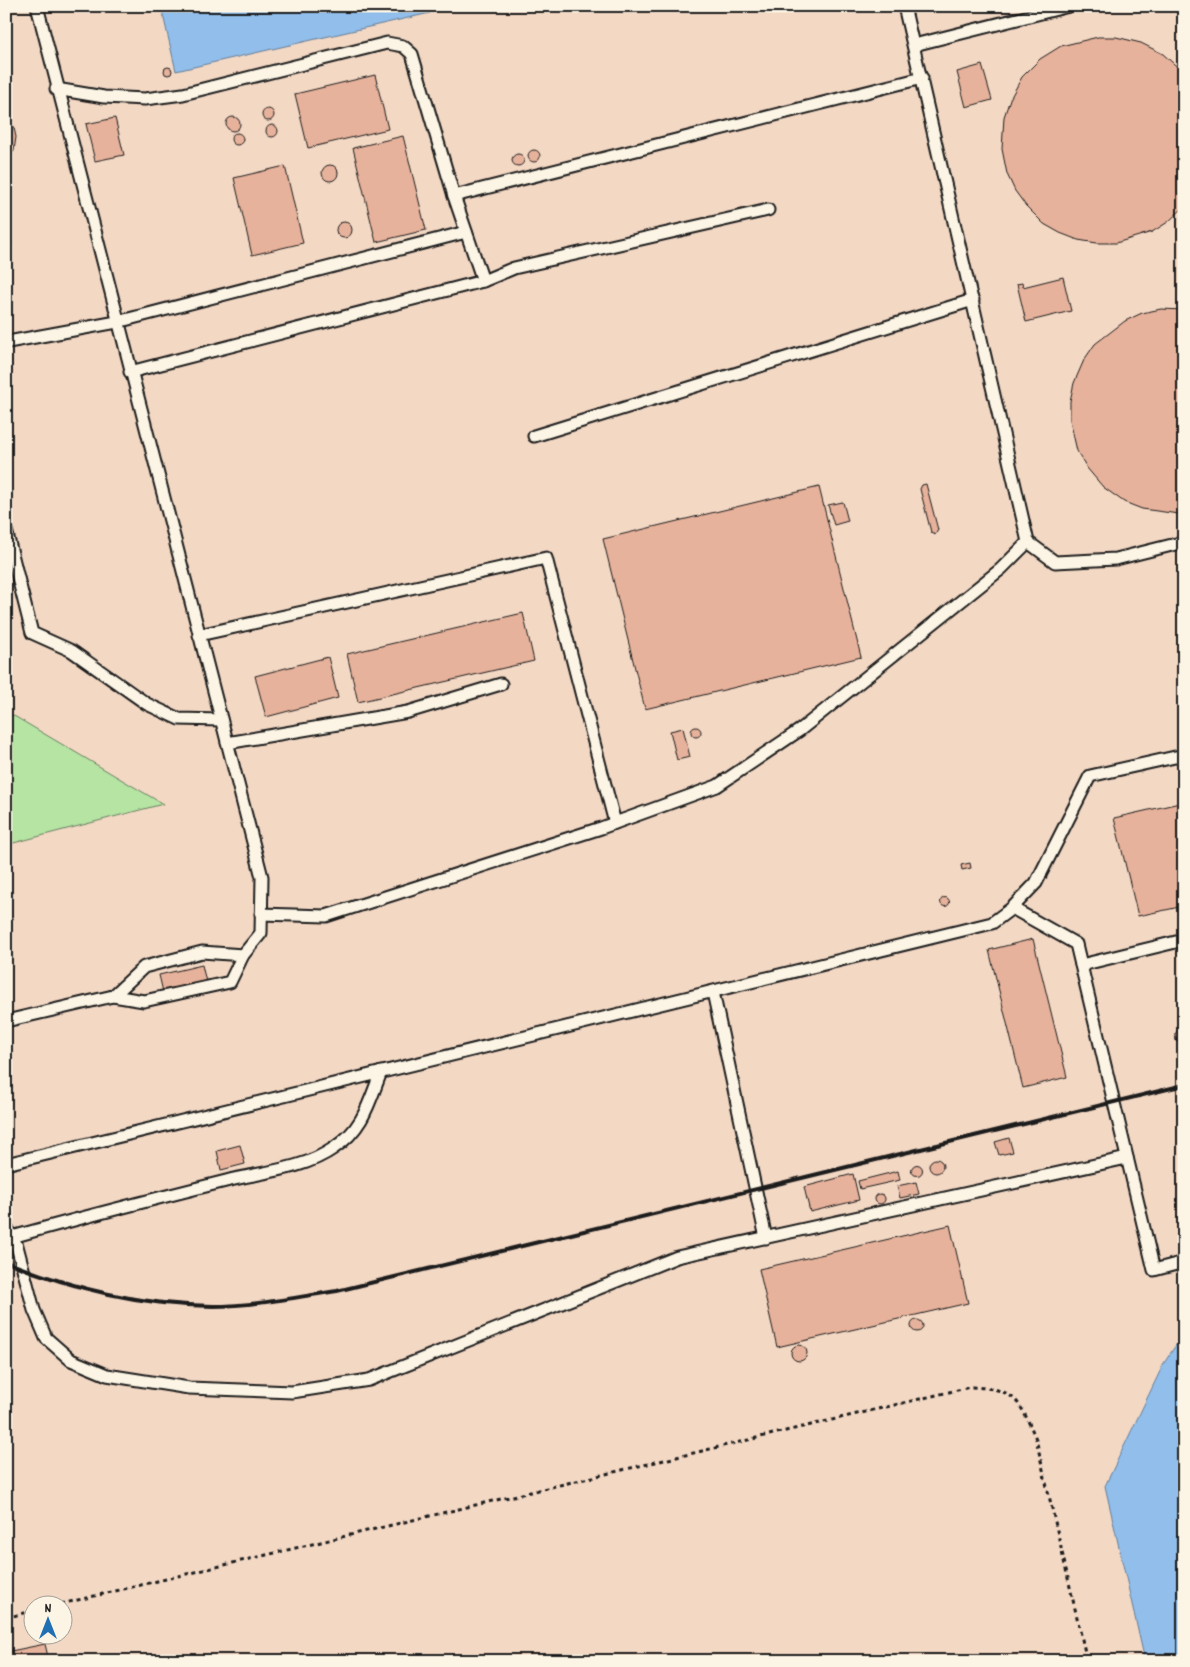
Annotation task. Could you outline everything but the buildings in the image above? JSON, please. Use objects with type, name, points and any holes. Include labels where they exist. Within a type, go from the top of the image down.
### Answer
[{"type":"lane","points":[[6,1022],[113,996],[144,1001],[230,982],[243,956],[261,933],[262,914],[262,876],[56,89],[37,6]]},
{"type":"lane","points":[[904,6],[1028,542],[1056,562],[1116,559],[1184,542]]},
{"type":"lane","points":[[914,45],[1069,6]]},
{"type":"lane","points":[[56,89],[104,97],[145,99],[183,94],[387,43],[403,46],[412,54],[454,196],[483,281]]},
{"type":"lane","points":[[454,196],[922,78]]},
{"type":"lane","points":[[130,372],[483,281],[514,268],[768,210]]},
{"type":"lane","points":[[7,343],[118,322],[466,232]]},
{"type":"lane","points":[[534,436],[973,300]]},
{"type":"lane","points":[[6,530],[32,633],[72,651],[147,704],[179,719],[221,720]]},
{"type":"lane","points":[[262,914],[326,916],[615,823],[717,786],[800,730],[1001,569],[1028,542]]},
{"type":"lane","points":[[199,635],[546,558],[615,823]]},
{"type":"lane","points":[[227,743],[408,712],[502,684]]},
{"type":"lane","points":[[6,1164],[992,923],[1012,908],[1036,883],[1090,776],[1184,755]]},
{"type":"lane","points":[[1012,908],[1076,944],[1154,1270],[1184,1262]]},
{"type":"lane","points":[[1081,965],[1184,940]]},
{"type":"lane","points":[[113,996],[144,967],[202,952],[243,956]]},
{"type":"lane","points":[[713,992],[766,1238]]},
{"type":"lane","points":[[12,1237],[150,1200],[295,1166],[319,1157],[336,1148],[362,1122],[381,1072]]},
{"type":"lane","points":[[6,1226],[17,1246],[34,1310],[46,1338],[71,1360],[107,1375],[189,1388],[292,1392],[369,1380],[677,1257],[1127,1158]]},
{"type":"path","points":[[72,1602],[960,1390],[993,1388],[1014,1398],[1024,1412],[1036,1440],[1087,1661]]},
{"type":"path","points":[[6,1618],[22,1614]]},
{"type":"shaded area","points":[[6,6],[1184,6],[1184,1333],[1164,1363],[1105,1486],[1145,1661],[6,1661]]},
{"type":"green space","points":[[9,713],[163,804],[6,845],[6,738],[10,732],[6,730],[6,716]]},
{"type":"water","points":[[161,6],[429,6],[430,13],[176,71]]},
{"type":"water","points":[[1184,1333],[1184,1661],[1145,1661],[1105,1486],[1164,1363]]},
{"type":"railway","points":[[6,1262],[82,1288],[133,1299],[213,1306],[275,1301],[337,1291],[1184,1085]]}]
